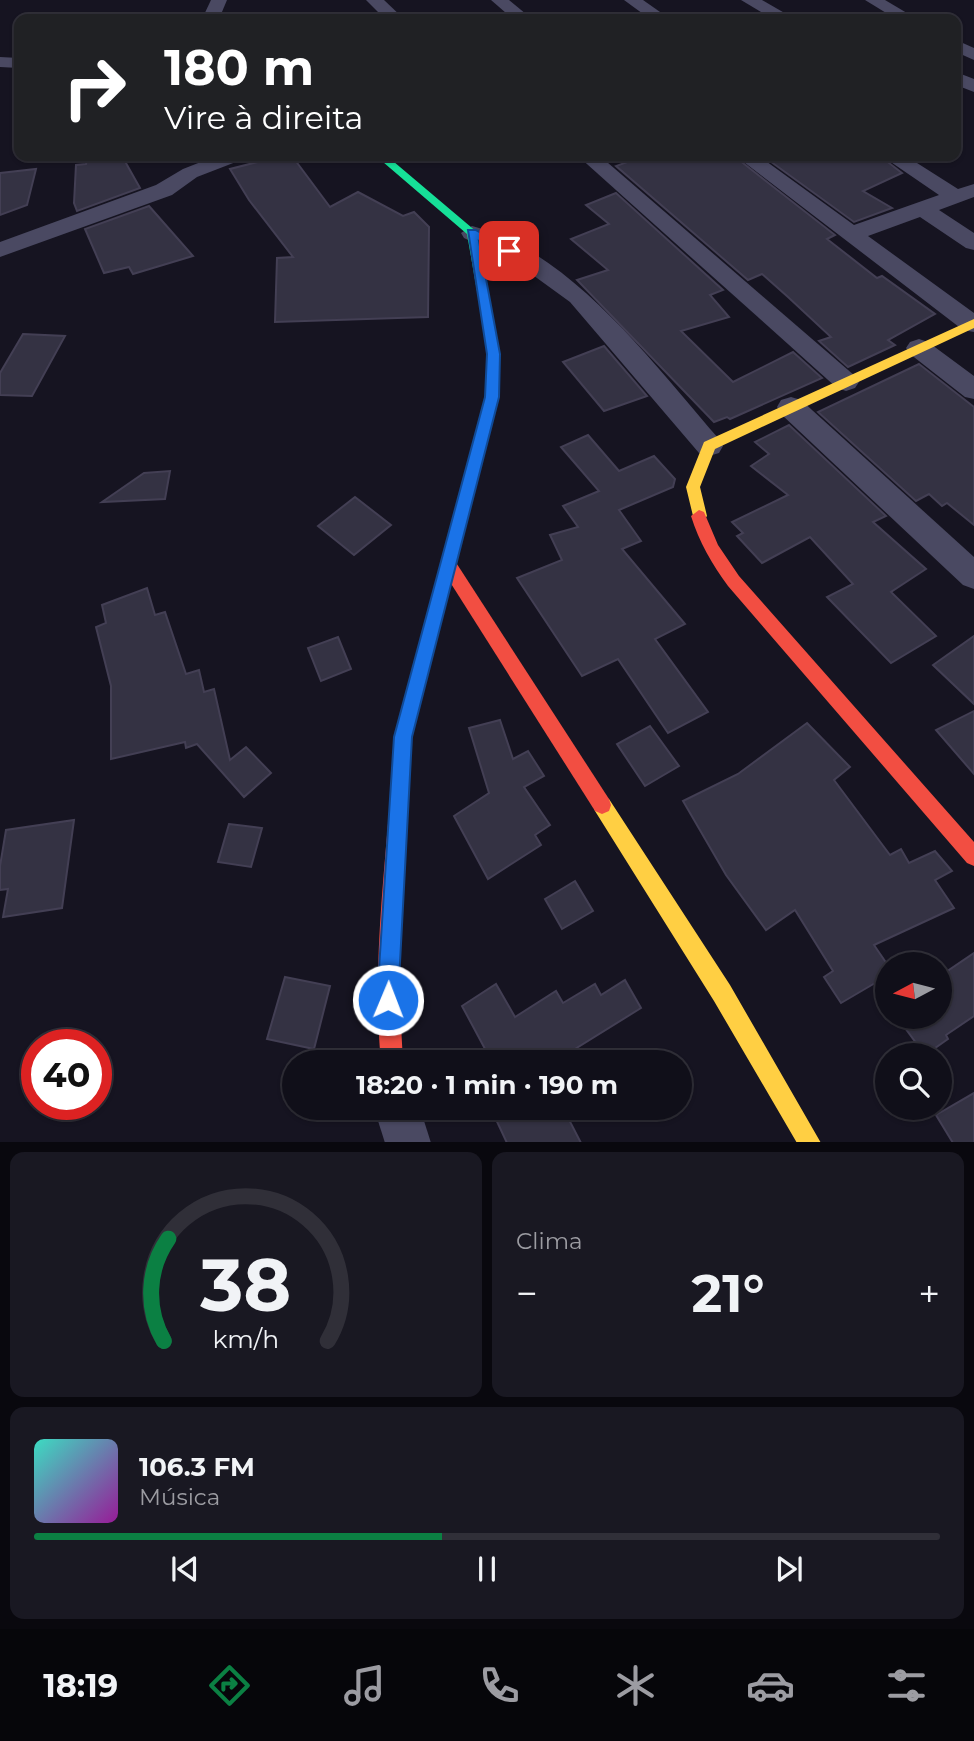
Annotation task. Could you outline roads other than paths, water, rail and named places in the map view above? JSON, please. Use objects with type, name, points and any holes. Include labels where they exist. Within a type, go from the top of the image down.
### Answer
[{"type":"street","points":[[374,0],[390,14]]},
{"type":"street","points":[[499,0],[517,14]]},
{"type":"street","points":[[632,0],[653,14]]},
{"type":"street","points":[[750,0],[777,14]]},
{"type":"street","points":[[873,0],[899,14]]},
{"type":"street","points":[[0,250],[164,190],[190,173],[221,161]]},
{"type":"street","points":[[387,161],[472,233],[527,260],[579,297],[709,446]]},
{"type":"street","points":[[594,161],[846,382]]},
{"type":"street","points":[[753,161],[973,323],[709,446],[693,487],[701,529],[728,571],[849,717],[974,856]]},
{"type":"street","points":[[902,161],[965,194]]},
{"type":"street","points":[[851,234],[965,194]]},
{"type":"street","points":[[923,209],[974,243]]},
{"type":"street","points":[[390,1050],[387,1022],[389,934],[403,737],[492,397],[494,354],[472,233]]},
{"type":"street","points":[[919,348],[974,390]]},
{"type":"street","points":[[791,407],[974,576]]},
{"type":"street","points":[[449,566],[722,993],[809,1142]]},
{"type":"street","points":[[401,1120],[408,1142]]}]
